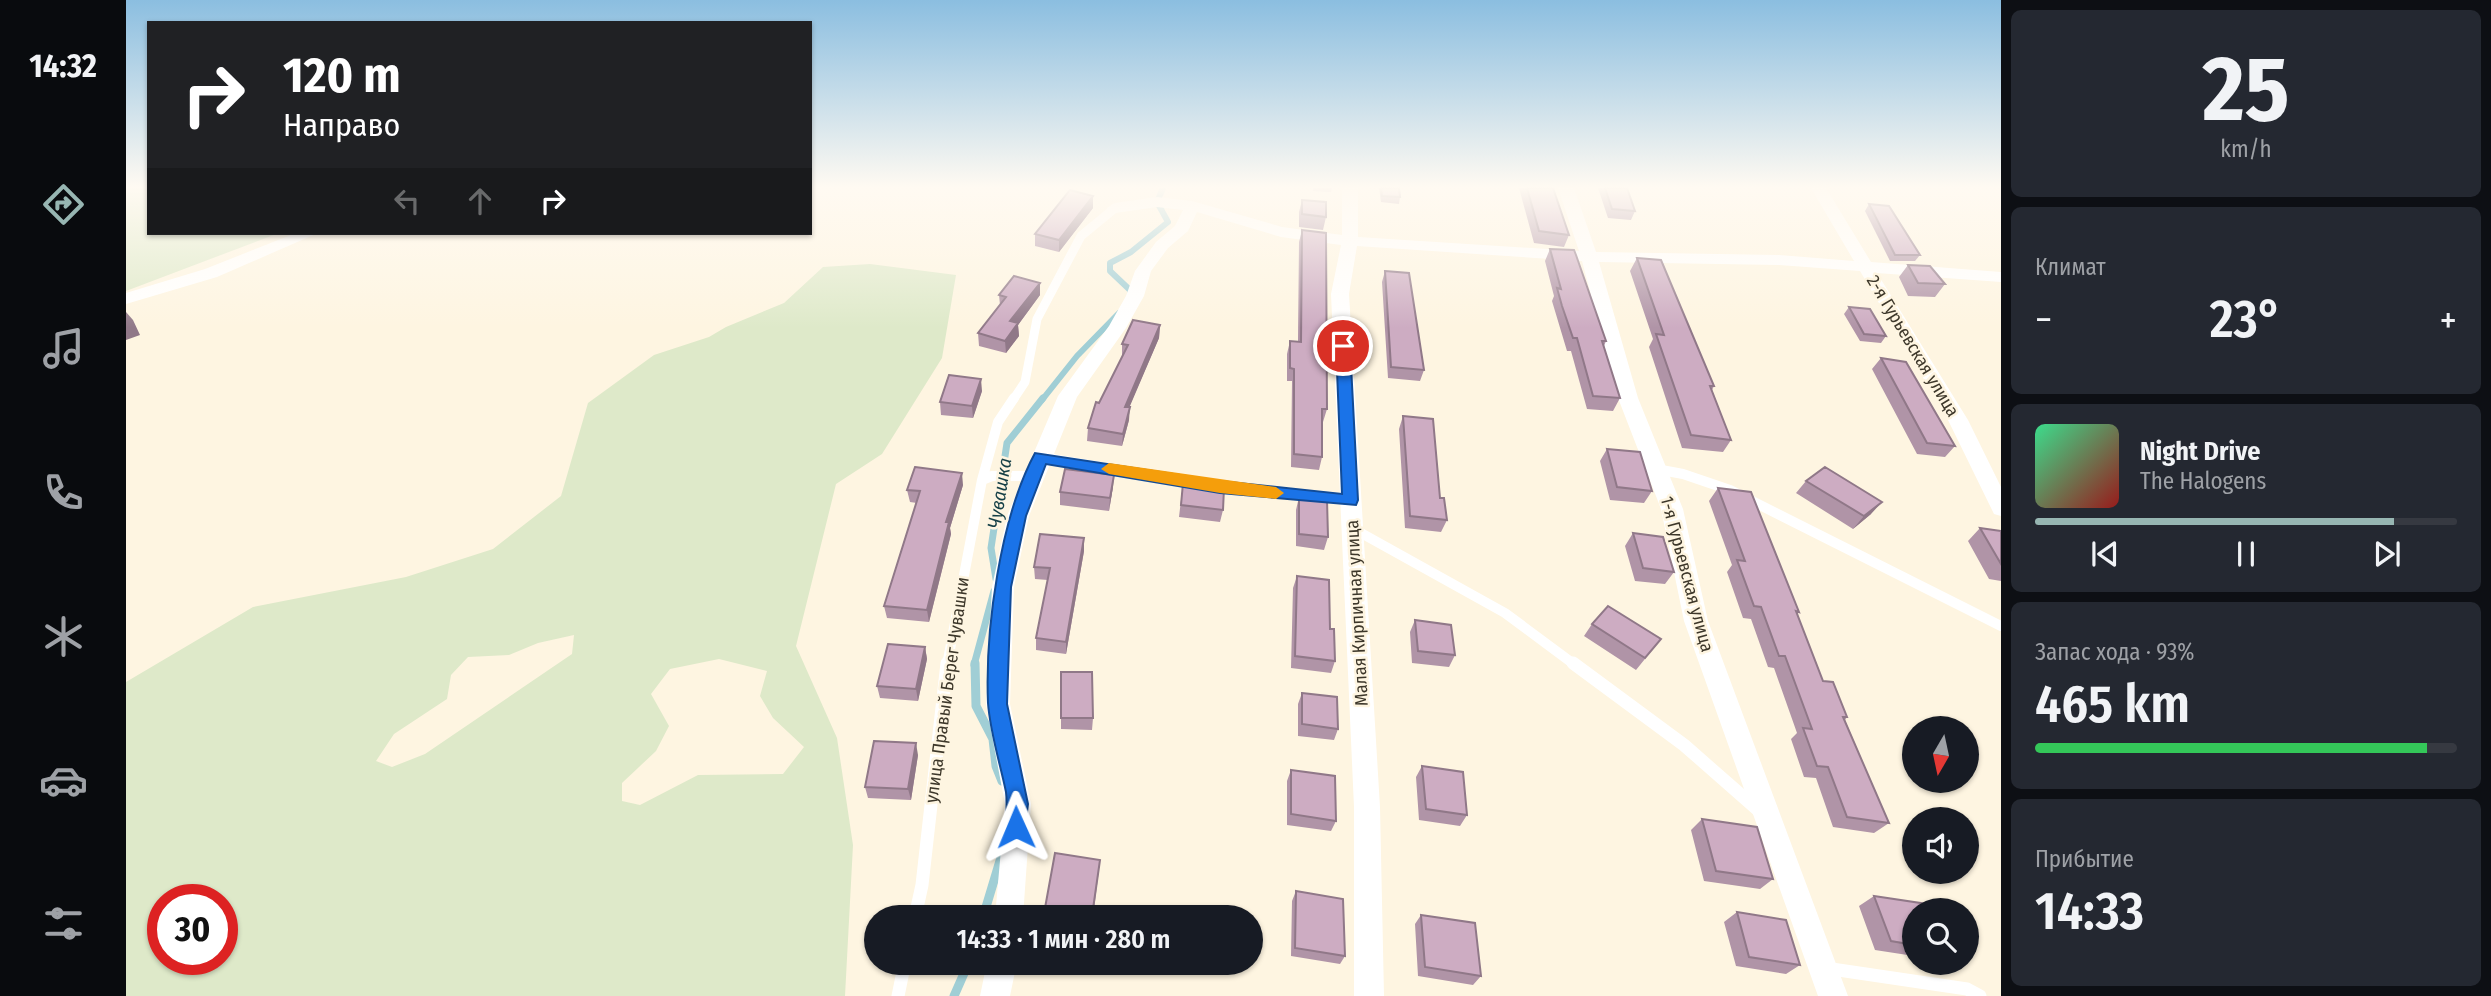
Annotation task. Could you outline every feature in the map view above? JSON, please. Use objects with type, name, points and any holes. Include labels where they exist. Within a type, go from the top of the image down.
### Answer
[{"type":"street","points":[[1010,905],[1018,804],[998,704],[1003,587],[1029,469],[1068,396],[1117,328],[1135,296],[1143,271],[1161,245],[1174,234]]},
{"type":"street","points":[[1300,234],[1350,241],[1589,257],[1779,260],[2001,276]]},
{"type":"street","name":"Малая Кирпичная улица","points":[[1350,234],[1340,294],[1367,807],[1368,996]]},
{"type":"street","name":"1-я Гурьевская улица","points":[[1581,234],[1628,398],[1672,509],[1696,621],[1833,996]]},
{"type":"street","name":"2-я Гурьевская улица","points":[[1846,234],[1958,420],[2001,508]]},
{"type":"street","points":[[126,299],[211,273],[305,235]]},
{"type":"street","points":[[995,996],[999,975]]},
{"type":"lane","name":"улица Правый Берег Чувашки","points":[[918,905],[947,663],[998,422],[1025,382],[1037,319],[1083,234]]},
{"type":"lane","points":[[987,478],[1029,469],[1350,500]]},
{"type":"lane","points":[[1657,469],[1683,474],[1730,490],[2001,626]]},
{"type":"lane","points":[[1351,528],[1505,613],[1684,745],[1770,820]]},
{"type":"lane","points":[[1825,968],[1967,989],[1980,996]]},
{"type":"lane","points":[[898,996],[902,975]]},
{"type":"green space","points":[[126,234],[274,235],[126,291]]},
{"type":"green space","points":[[870,264],[956,275],[942,358],[882,454],[836,484],[796,646],[837,738],[853,845],[845,996],[126,996],[126,682],[253,607],[406,577],[493,549],[561,496],[588,403],[654,355],[709,337],[784,303],[823,267]],"holes":[[[574,635],[572,654],[425,754],[392,767],[376,761],[394,734],[447,699],[451,675],[468,657],[509,655],[538,643]],[[719,659],[767,671],[760,696],[773,718],[804,747],[783,774],[698,775],[640,805],[622,801],[622,783],[656,751],[669,726],[651,694],[670,669]]]},
{"type":"building","points":[[1037,234],[1063,234],[1059,240]]},
{"type":"building","points":[[1302,234],[1326,234],[1327,409],[1322,409],[1322,457],[1294,454],[1294,369],[1290,368],[1290,341],[1301,342]]},
{"type":"building","points":[[1885,234],[1907,234],[1920,255],[1895,255]]},
{"type":"building","points":[[1550,249],[1574,250],[1606,341],[1602,341],[1620,398],[1593,396],[1577,338],[1573,338],[1562,306],[1557,288],[1561,289]]},
{"type":"building","points":[[1637,258],[1661,260],[1714,386],[1710,386],[1731,440],[1691,435],[1656,334],[1664,335]]},
{"type":"building","points":[[1908,265],[1930,266],[1945,284],[1918,283]]},
{"type":"building","points":[[1385,271],[1409,273],[1424,370],[1391,367]]},
{"type":"building","points":[[1014,276],[1040,283],[1010,321],[1018,323],[1005,341],[978,333],[1006,297],[999,295]]},
{"type":"building","points":[[1849,307],[1870,309],[1886,336],[1864,334]]},
{"type":"building","points":[[1133,320],[1160,325],[1125,407],[1130,407],[1123,434],[1088,428],[1096,402],[1099,403],[1128,345],[1122,344]]},
{"type":"building","points":[[1881,358],[1906,362],[1955,446],[1927,443]]},
{"type":"building","points":[[949,375],[981,379],[972,406],[940,402]]},
{"type":"building","points":[[1403,416],[1433,419],[1440,498],[1444,498],[1447,520],[1410,516]]},
{"type":"building","points":[[1607,449],[1640,452],[1652,491],[1617,487]]},
{"type":"building","points":[[915,467],[962,473],[946,522],[949,522],[927,610],[884,606],[920,491],[907,490]]},
{"type":"building","points":[[1825,467],[1882,502],[1864,516],[1806,481]]},
{"type":"building","points":[[1065,469],[1114,475],[1110,498],[1060,492]]},
{"type":"building","points":[[1183,483],[1224,488],[1223,510],[1181,505]]},
{"type":"building","points":[[1718,488],[1751,492],[1799,612],[1796,611],[1823,681],[1833,682],[1847,717],[1843,717],[1889,823],[1847,817],[1828,767],[1817,766],[1803,728],[1812,729],[1785,656],[1779,656],[1761,607],[1754,606],[1737,560],[1745,561]]},
{"type":"building","points":[[1299,497],[1327,500],[1328,537],[1299,534]]},
{"type":"building","points":[[1980,528],[2001,531],[2001,564]]},
{"type":"building","points":[[1633,533],[1663,537],[1674,572],[1643,568]]},
{"type":"building","points":[[1040,534],[1084,538],[1066,642],[1036,638],[1050,568],[1034,567]]},
{"type":"building","points":[[1297,576],[1329,580],[1330,629],[1334,629],[1335,661],[1295,656]]},
{"type":"building","points":[[1608,606],[1661,639],[1645,658],[1592,624]]},
{"type":"building","points":[[1415,620],[1451,625],[1455,655],[1418,651]]},
{"type":"building","points":[[888,644],[925,647],[916,689],[877,686]]},
{"type":"building","points":[[1061,672],[1092,672],[1093,718],[1061,718]]},
{"type":"building","points":[[1302,693],[1337,697],[1338,729],[1302,724]]},
{"type":"building","points":[[874,741],[916,743],[908,789],[865,787]]},
{"type":"building","points":[[1422,766],[1463,772],[1467,815],[1426,809]]},
{"type":"building","points":[[1291,770],[1335,776],[1336,821],[1291,814]]},
{"type":"building","points":[[1702,819],[1757,827],[1773,879],[1716,871]]},
{"type":"building","points":[[1055,853],[1100,860],[1094,905],[1046,905]]},
{"type":"building","points":[[1296,891],[1343,899],[1345,956],[1295,948]]},
{"type":"building","points":[[1874,896],[1902,900],[1902,943],[1891,941]]},
{"type":"building","points":[[1737,912],[1786,920],[1800,965],[1749,957]]},
{"type":"building","points":[[1421,915],[1475,923],[1481,976],[1425,967]]},
{"type":"waterway","name":"Чувашка","points":[[1132,297],[1130,290],[1110,271],[1110,263],[1131,252],[1153,234]]},
{"type":"waterway","name":"Чувашка","points":[[1042,400],[1077,356],[1119,313]]},
{"type":"waterway","name":"Чувашка","points":[[996,579],[991,548],[1007,443],[1043,398]]},
{"type":"waterway","name":"Чувашка","points":[[974,665],[994,591]]},
{"type":"waterway","name":"Чувашка","points":[[975,663],[976,706],[993,739],[996,766],[1002,781]]},
{"type":"waterway","name":"Чувашка","points":[[987,905],[1002,854]]},
{"type":"waterway","name":"Чувашка","points":[[954,996],[963,975]]},
{"type":"slow traffic","points":[[1109,469],[1276,493]]},
{"type":"route","points":[[1016,827],[1018,804],[998,704],[1003,587],[1018,516],[1040,457],[1220,487],[1350,500],[1343,346]]}]
